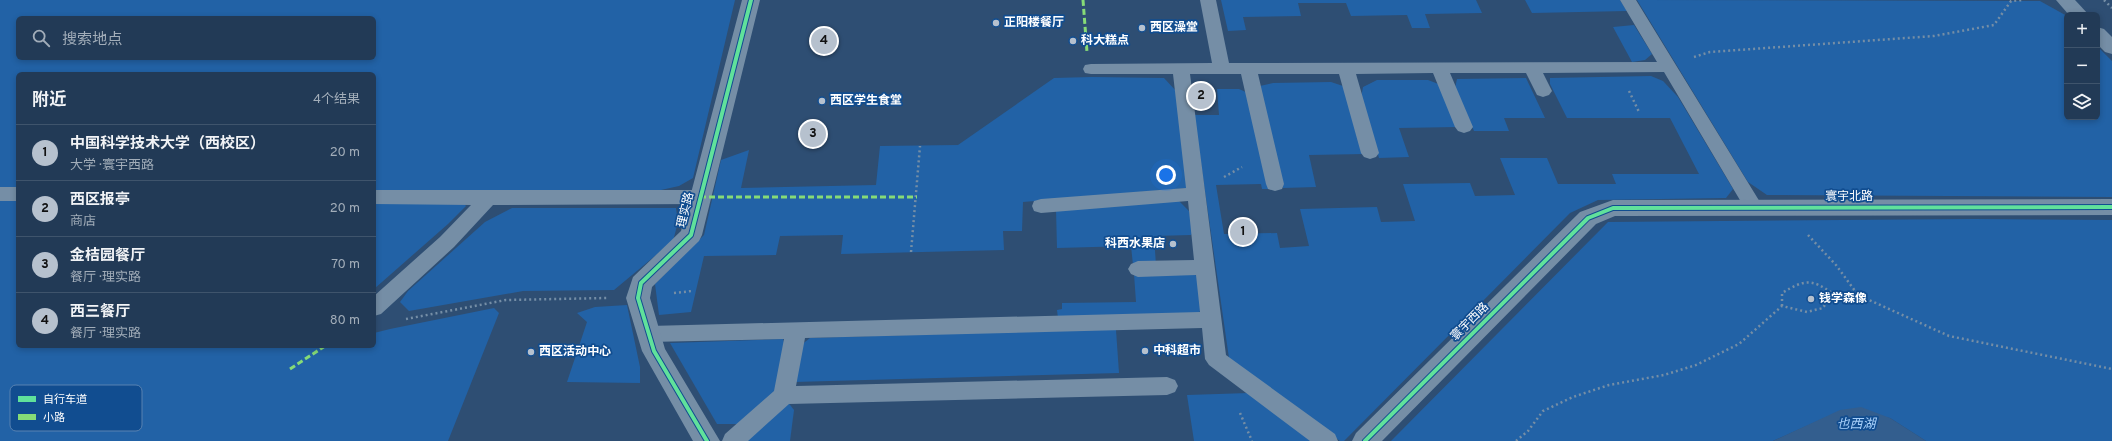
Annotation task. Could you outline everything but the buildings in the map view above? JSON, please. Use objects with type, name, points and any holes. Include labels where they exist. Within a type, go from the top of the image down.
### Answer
[{"type":"street","name":"理实路","points":[[638,298],[641,283],[691,235],[750,0]]},
{"type":"street","points":[[2065,0],[2077,12]]},
{"type":"street","points":[[2100,36],[2112,48]]},
{"type":"street","name":"寰宇北路","points":[[1588,218],[1613,208],[2112,207]]},
{"type":"street","name":"寰宇西路","points":[[1365,441],[1588,218]]},
{"type":"street","points":[[638,298],[654,351],[707,441]]},
{"type":"lane","points":[[1208,0],[1222,69]]},
{"type":"lane","points":[[1628,0],[1754,207]]},
{"type":"lane","points":[[1092,69],[1669,67]]},
{"type":"lane","points":[[1346,68],[1370,153]]},
{"type":"lane","points":[[1439,68],[1464,127]]},
{"type":"lane","points":[[1532,68],[1543,91]]},
{"type":"lane","points":[[1181,69],[1216,359],[1327,441]]},
{"type":"lane","points":[[1248,69],[1275,184]]},
{"type":"lane","points":[[0,194],[16,194]]},
{"type":"lane","points":[[1041,206],[1196,194]]},
{"type":"lane","points":[[376,197],[700,197]]},
{"type":"lane","points":[[376,306],[447,242],[488,198]]},
{"type":"lane","points":[[1138,269],[1205,267]]},
{"type":"lane","points":[[649,334],[1211,320]]},
{"type":"lane","points":[[733,441],[784,395],[796,330]]},
{"type":"lane","points":[[784,395],[1167,386]]},
{"type":"path","points":[[1669,67],[1710,52],[1934,36],[1979,28],[1994,25],[2011,1],[2022,0]]},
{"type":"path","points":[[2104,0],[2112,8]]},
{"type":"path","points":[[1629,92],[1639,112]]},
{"type":"path","points":[[911,252],[918,197],[920,146]]},
{"type":"path","points":[[1196,194],[1250,162],[1271,166]]},
{"type":"path","points":[[1776,207],[1804,232],[1836,265],[1858,295]]},
{"type":"path","points":[[1516,441],[1528,431],[1543,411],[1573,397],[1609,384],[1664,376],[1696,365],[1739,344],[1782,306],[1782,293],[1800,282],[1818,282],[1832,293],[1858,295],[1949,336],[2112,369]]},
{"type":"path","points":[[1782,306],[1807,312],[1823,308],[1832,293]]},
{"type":"path","points":[[405,319],[506,300],[638,298]]},
{"type":"shaded area","points":[[0,0],[735,0],[693,178],[679,186],[661,190],[376,191],[376,72],[16,72],[16,190],[0,190]]},
{"type":"shaded area","points":[[1221,0],[1476,0],[1482,13],[1425,14],[1430,28],[1412,28],[1407,15],[1351,16],[1346,3],[1298,3],[1301,16],[1243,17],[1246,30],[1228,31]]},
{"type":"shaded area","points":[[1525,0],[1620,0],[1627,11],[1532,13]]},
{"type":"shaded area","points":[[1637,0],[2040,1],[2064,14],[2064,120],[2100,120],[2100,49],[2112,61],[2112,197],[1767,195],[1748,182]]},
{"type":"shaded area","points":[[1634,25],[1652,54],[1645,60],[1632,62],[1613,27]]},
{"type":"shaded area","points":[[1651,76],[1663,81],[1678,97],[1733,189],[1726,198],[1598,200],[1570,213],[1344,441],[1340,441],[1229,358],[1194,115],[1219,115],[1217,89],[1239,89],[1248,93],[1270,189],[1262,189],[1261,184],[1216,185],[1224,234],[1277,233],[1280,248],[1309,246],[1300,209],[1377,207],[1381,222],[1415,221],[1403,184],[1470,183],[1475,196],[1515,195],[1500,158],[1547,158],[1558,184],[1616,184],[1612,174],[1699,174],[1670,118],[1567,118],[1550,84],[1550,78]]},
{"type":"shaded area","points":[[1054,78],[1164,78],[1177,92],[1188,188],[1023,202],[1022,231],[1003,231],[1004,250],[841,254],[843,235],[780,236],[776,255],[704,256],[691,312],[659,315],[655,284],[704,235],[721,160],[749,150],[741,188],[876,185],[880,146],[958,145]]},
{"type":"shaded area","points":[[1526,78],[1545,118],[1504,118],[1509,131],[1474,131],[1455,88],[1457,79]]},
{"type":"shaded area","points":[[1377,80],[1428,80],[1441,85],[1457,127],[1399,128],[1409,157],[1379,158],[1361,98],[1363,87]]},
{"type":"shaded area","points":[[1331,82],[1346,87],[1365,154],[1309,155],[1316,187],[1283,188],[1260,86],[1273,83]]},
{"type":"shaded area","points":[[0,198],[16,198],[16,348],[376,348],[376,332],[494,308],[499,313],[448,441],[0,441]]},
{"type":"shaded area","points":[[1176,198],[1189,211],[1194,231],[1191,235],[1154,236],[1156,265],[1133,265],[1131,246],[1057,248],[1056,209]]},
{"type":"shaded area","points":[[376,199],[460,199],[466,206],[448,224],[376,287]]},
{"type":"shaded area","points":[[512,208],[676,208],[678,222],[673,241],[614,290],[523,291],[409,311],[400,302],[408,291],[485,222]]},
{"type":"shaded area","points":[[1975,219],[2112,220],[2112,441],[1926,441],[1890,418],[1840,411],[1773,441],[1391,441],[1608,222]]},
{"type":"shaded area","points":[[1194,273],[1201,282],[1204,304],[1197,316],[1058,318],[1057,310],[1062,309],[1062,303],[1136,302],[1134,274]]},
{"type":"shaded area","points":[[627,305],[640,367],[640,383],[567,382],[587,322],[577,313],[595,307]]},
{"type":"shaded area","points":[[1093,329],[1116,330],[1119,373],[794,382],[800,346],[810,338]]},
{"type":"shaded area","points":[[783,339],[785,346],[776,395],[742,424],[717,424],[670,343]]},
{"type":"shaded area","points":[[1249,393],[1314,441],[1194,441],[1187,395]]},
{"type":"shaded area","points":[[787,401],[794,410],[790,441],[740,441]]},
{"type":"water","name":"也西湖","points":[[1861,407],[1890,418],[1926,441],[1773,441],[1840,410]]},
{"type":"marked path","points":[[1083,0],[1087,52]]},
{"type":"marked path","points":[[700,197],[917,197]]},
{"type":"marked path","points":[[290,369],[322,348]]},
{"type":"cycle path","points":[[707,441],[654,351],[638,298],[641,283],[691,235],[751,0]]},
{"type":"cycle path","points":[[1365,441],[1588,218],[1613,208],[2112,207]]},
{"type":"place","name":"正阳楼餐厅","points":[[996,23]]},
{"type":"place","name":"西区澡堂","points":[[1142,28]]},
{"type":"place","name":"西三餐厅","points":[[824,41]]},
{"type":"place","name":"科大糕点","points":[[1073,41]]},
{"type":"place","name":"西区报亭","points":[[1201,96]]},
{"type":"place","name":"西区学生食堂","points":[[822,101]]},
{"type":"place","name":"金桔园餐厅","points":[[813,134]]},
{"type":"place","name":"中国科学技术大学（西校区）","points":[[1243,232]]},
{"type":"place","name":"科西水果店","points":[[1173,244]]},
{"type":"place","name":"钱学森像","points":[[1811,299]]},
{"type":"place","name":"中科超市","points":[[1145,351]]},
{"type":"place","name":"西区活动中心","points":[[531,352]]}]
